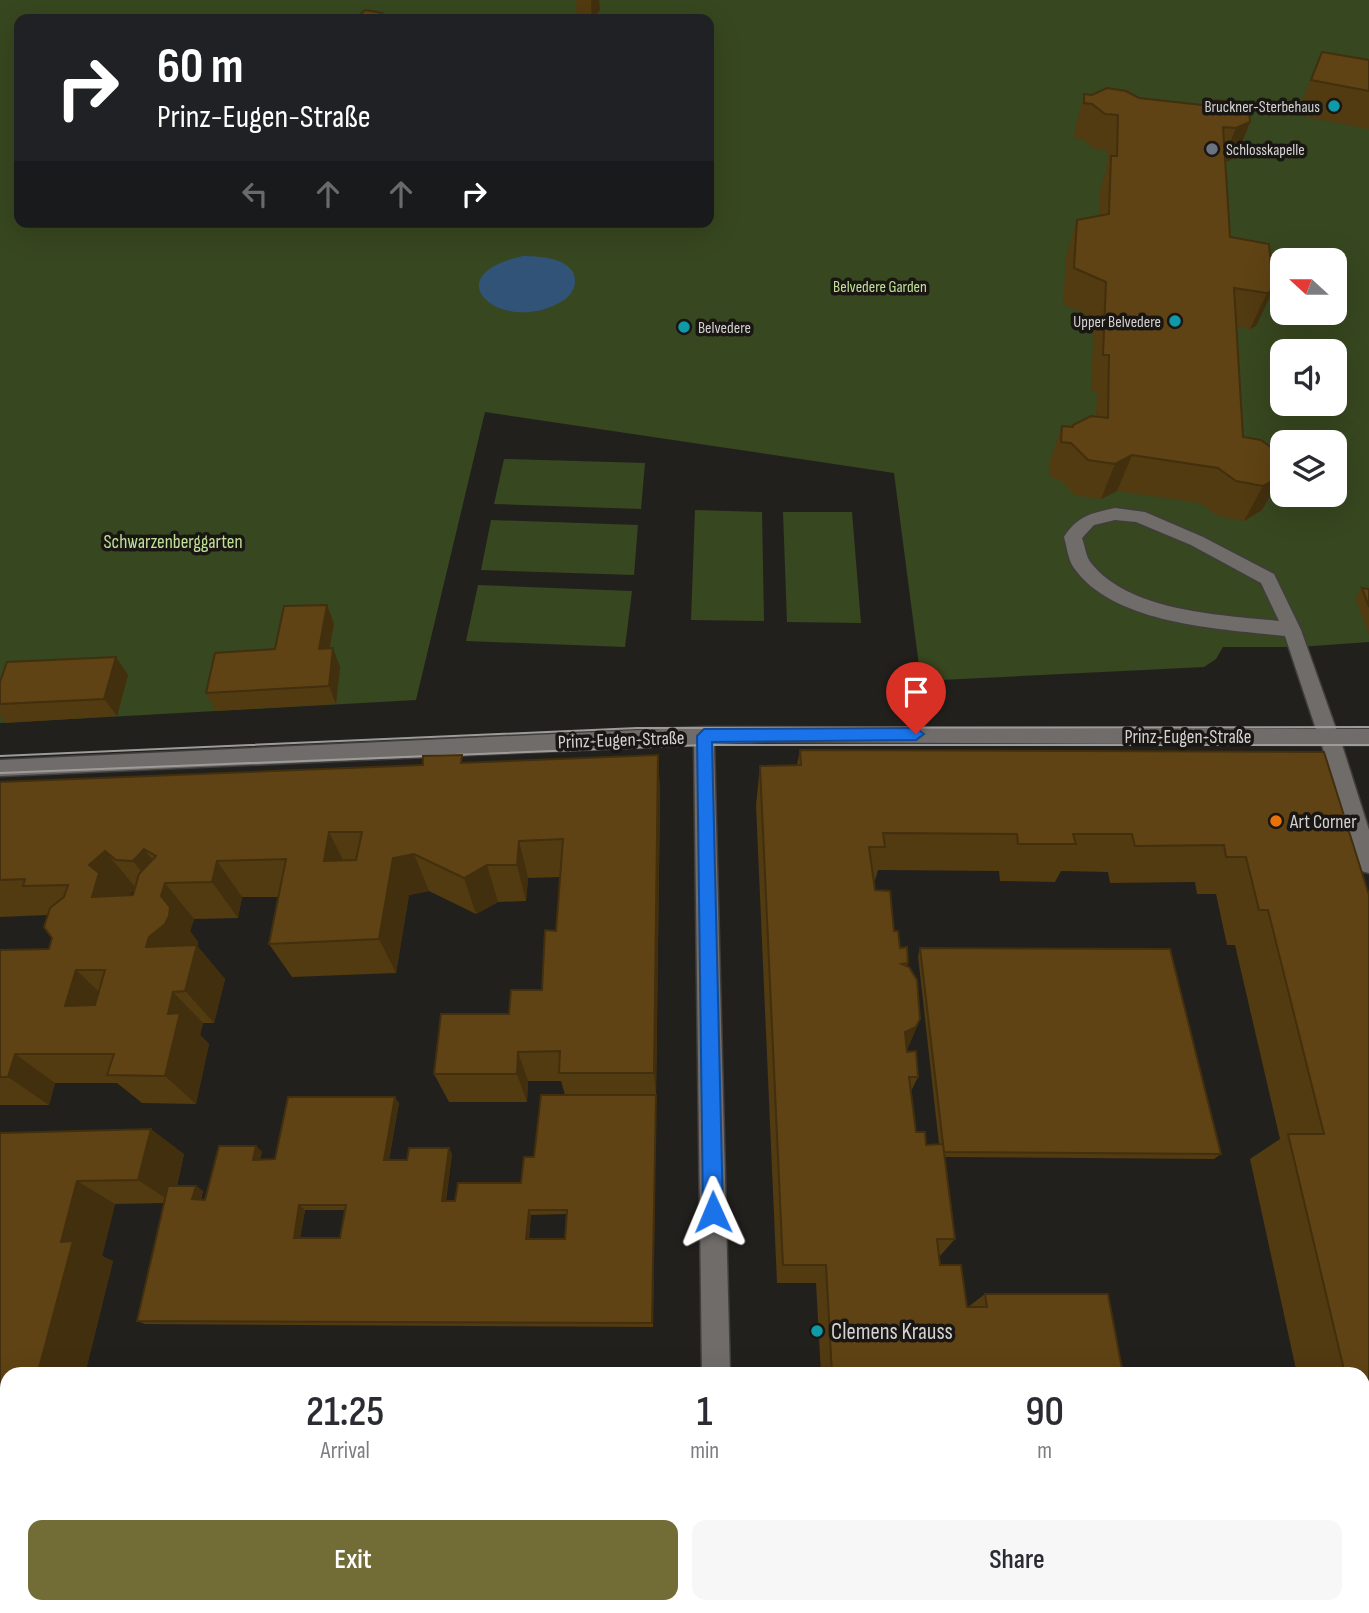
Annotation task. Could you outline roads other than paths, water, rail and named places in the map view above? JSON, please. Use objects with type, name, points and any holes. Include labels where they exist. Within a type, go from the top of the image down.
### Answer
[{"type":"street","points":[[1292,630],[1180,614],[1136,604],[1103,588],[1080,567],[1074,552],[1073,537],[1088,520],[1115,514],[1139,516],[1197,541],[1268,579],[1292,630],[1369,864]]},
{"type":"street","name":"Prinz-Eugen-Straße","points":[[0,768],[704,736],[916,734],[1369,737]]},
{"type":"street","points":[[704,736],[716,1367]]},
{"type":"water","points":[[523,256],[564,263],[574,275],[575,283],[570,295],[559,303],[537,311],[516,312],[498,307],[485,299],[479,288],[482,276],[496,265]]},
{"type":"tram line","points":[[0,756],[637,728],[1369,727]]},
{"type":"tram line","points":[[0,773],[704,745],[1369,745]]},
{"type":"place","name":"Bruckner-Sterbehaus","points":[[1334,106]]},
{"type":"place","name":"Schlosskapelle","points":[[1212,149]]},
{"type":"place","name":"Upper Belvedere","points":[[1175,321]]},
{"type":"place","name":"Belvedere","points":[[684,327]]},
{"type":"place","name":"Art Corner","points":[[1276,821]]},
{"type":"place","name":"Clemens Krauss","points":[[817,1331]]},
{"type":"park label","name":"Belvedere Garden","points":[[880,286]]},
{"type":"park label","name":"Schwarzenberggarten","points":[[173,541]]}]
